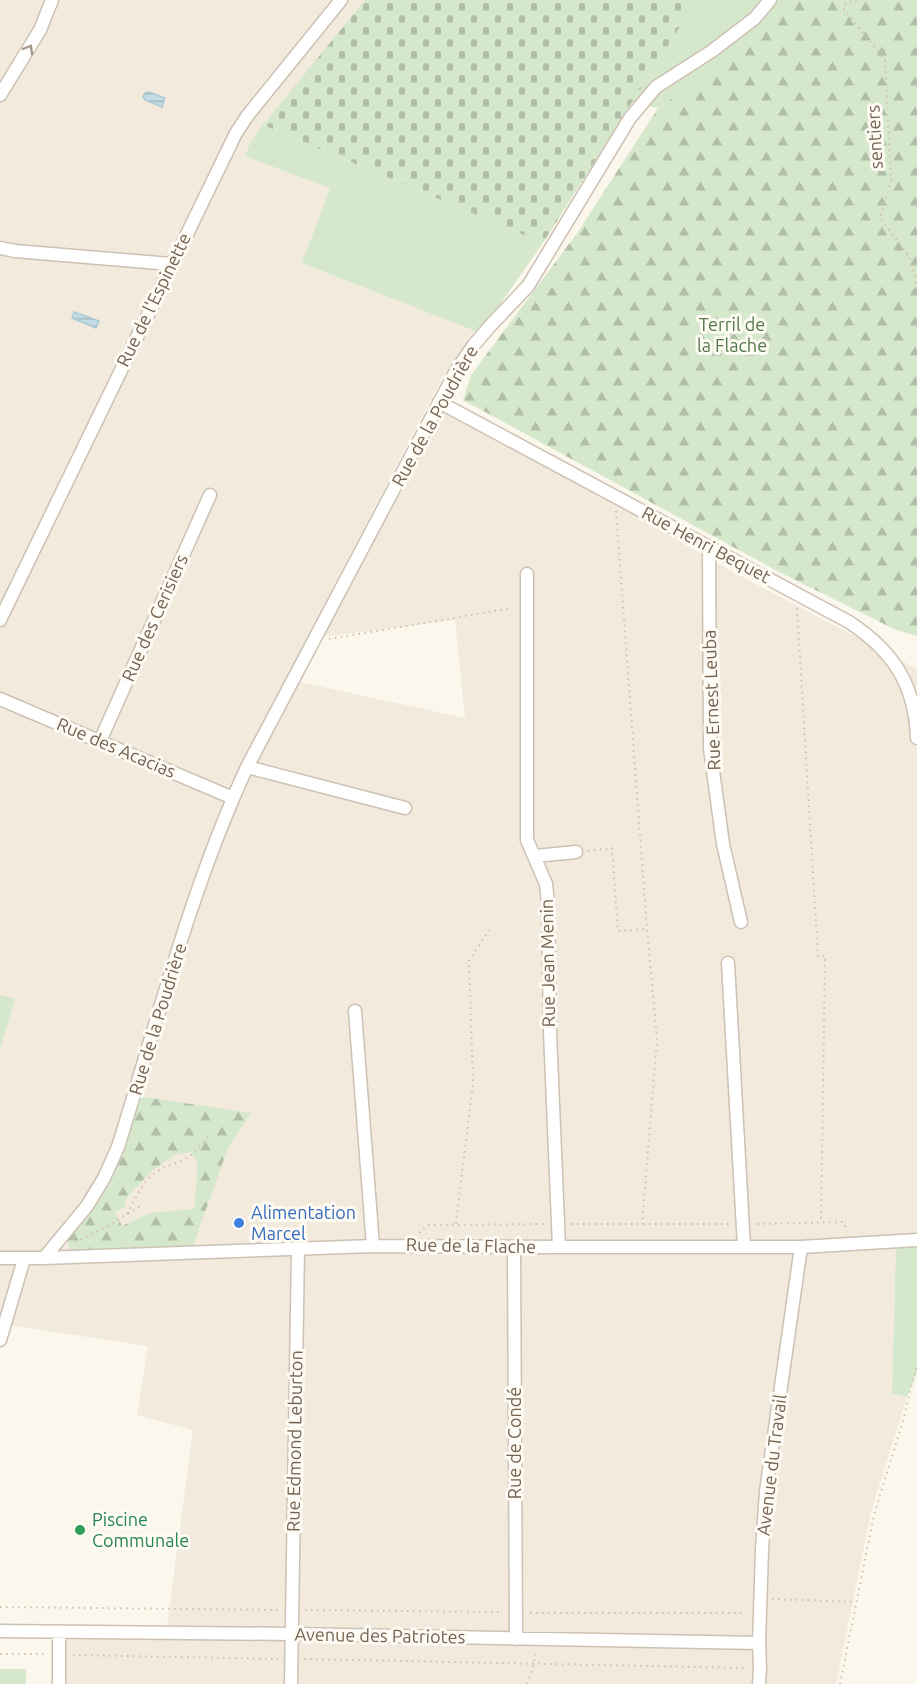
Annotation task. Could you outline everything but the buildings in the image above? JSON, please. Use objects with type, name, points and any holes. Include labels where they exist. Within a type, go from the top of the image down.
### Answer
[{"type":"street","points":[[0,94],[40,30],[52,0]]},
{"type":"street","name":"Rue de l'Espinette","points":[[0,620],[236,133],[341,0]]},
{"type":"street","name":"Rue de la Poudrière","points":[[44,1258],[87,1206],[104,1178],[118,1147],[201,878],[247,767],[456,371],[473,346],[528,286],[630,118],[656,87],[712,51],[755,18],[770,0]]},
{"type":"street","points":[[0,248],[171,264]]},
{"type":"street","name":"Rue Henri Bequet","points":[[439,402],[796,593],[869,635],[886,651],[902,675],[910,698],[917,738]]},
{"type":"street","name":"Rue des Cerisiers","points":[[100,741],[210,495]]},
{"type":"street","name":"Rue Ernest Leuba","points":[[709,548],[710,749],[723,844],[741,922]]},
{"type":"street","name":"Rue Jean Menin","points":[[527,574],[527,840],[546,884],[548,903],[550,1032],[559,1247]]},
{"type":"street","name":"Rue des Acacias","points":[[0,699],[233,798]]},
{"type":"street","points":[[247,767],[405,808]]},
{"type":"street","points":[[535,856],[576,852]]},
{"type":"street","points":[[728,963],[744,1247]]},
{"type":"street","points":[[356,1011],[374,1245]]},
{"type":"street","name":"Rue de la Flache","points":[[0,1258],[24,1259],[374,1245],[801,1247],[917,1240]]},
{"type":"street","name":"Rue de Condé","points":[[514,1247],[516,1639]]},
{"type":"street","name":"Avenue du Travail","points":[[759,1684],[765,1491],[801,1247]]},
{"type":"street","name":"Rue Edmond Leburton","points":[[291,1684],[298,1248]]},
{"type":"street","points":[[0,1340],[24,1259]]},
{"type":"street","name":"Avenue des Patriotes","points":[[0,1631],[759,1643]]},
{"type":"street","points":[[59,1632],[59,1684]]},
{"type":"path","name":"sentiers","points":[[857,0],[846,3],[843,8],[885,60],[891,182],[880,218],[910,258],[917,285]]},
{"type":"path","points":[[615,496],[657,1039],[642,1224]]},
{"type":"path","points":[[796,593],[818,957],[825,956],[821,1223]]},
{"type":"path","points":[[313,642],[527,606]]},
{"type":"path","points":[[576,852],[612,848],[618,931],[648,929]]},
{"type":"path","points":[[456,1224],[473,1083],[469,961],[489,930]]},
{"type":"path","points":[[127,1214],[150,1177],[161,1168],[189,1156],[209,1136]]},
{"type":"path","points":[[71,1244],[110,1226],[140,1206]]},
{"type":"path","points":[[420,1233],[428,1224],[843,1222],[856,1244]]},
{"type":"path","points":[[840,1684],[874,1515],[904,1417],[917,1364]]},
{"type":"path","points":[[761,1599],[856,1602]]},
{"type":"path","points":[[0,1607],[761,1614]]},
{"type":"path","points":[[0,1654],[760,1668]]},
{"type":"path","points":[[527,1684],[534,1664]]},
{"type":"shaded area","points":[[0,0],[365,0],[250,143],[330,188],[302,263],[480,333],[443,376],[286,679],[465,718],[455,620],[322,637],[442,408],[605,495],[716,563],[917,669],[917,1243],[896,1245],[892,1393],[907,1397],[871,1512],[836,1684],[59,1684],[59,1632],[166,1633],[193,1430],[137,1415],[148,1346],[1,1324],[0,1326]]},
{"type":"green space","points":[[365,0],[697,0],[543,243],[263,125]]},
{"type":"green space","points":[[697,0],[794,0],[746,47],[658,108],[632,102]]},
{"type":"green space","name":"Terril de la Flache","points":[[794,0],[917,0],[917,636],[894,629],[779,572],[463,400],[471,375],[578,232],[658,108],[746,47]]},
{"type":"green space","points":[[263,125],[543,243],[480,333],[302,263],[330,188],[245,156],[250,143]]},
{"type":"green space","points":[[0,995],[15,999],[0,1049]]},
{"type":"green space","points":[[137,1096],[251,1113],[228,1148],[193,1246],[70,1251],[67,1238],[90,1208]],"holes":[[[191,1152],[198,1164],[194,1209],[150,1213],[122,1226],[115,1212],[125,1207],[126,1198],[153,1170],[175,1155]]]},
{"type":"green space","points":[[917,1243],[917,1372],[907,1397],[892,1393],[896,1244]]},
{"type":"green space","points":[[0,1669],[26,1669],[26,1684],[0,1684]]},
{"type":"water","points":[[149,92],[165,98],[162,107],[145,100],[143,97],[145,93]]},
{"type":"water","points":[[74,312],[99,321],[96,328],[72,318]]},
{"type":"place","name":"Alimentation Marcel","points":[[239,1223]]},
{"type":"place","name":"Piscine Communale","points":[[80,1530]]}]
